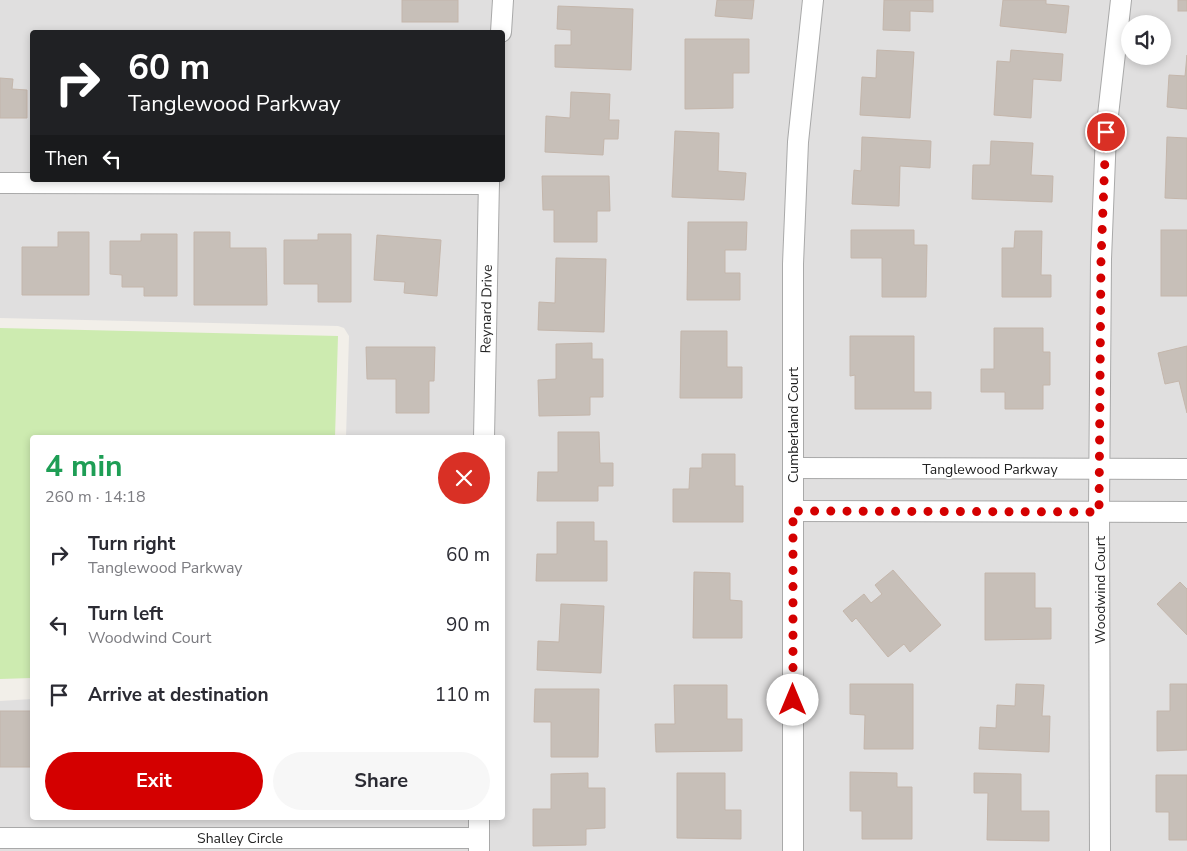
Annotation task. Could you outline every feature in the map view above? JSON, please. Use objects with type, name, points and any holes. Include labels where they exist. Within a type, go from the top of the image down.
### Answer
[{"type":"street","points":[[501,30],[503,0]]},
{"type":"street","name":"Cumberland Court","points":[[793,851],[793,264],[798,142],[813,0]]},
{"type":"street","name":"Woodwind Court","points":[[1100,851],[1099,512],[1101,468],[1101,259],[1106,132],[1121,0]]},
{"type":"street","points":[[0,183],[489,182]]},
{"type":"street","name":"Reynard Drive","points":[[484,435],[489,182]]},
{"type":"street","name":"Tanglewood Parkway","points":[[793,468],[1187,469]]},
{"type":"street","points":[[793,511],[1187,512]]},
{"type":"street","points":[[479,820],[479,845]]},
{"type":"street","name":"Shalley Circle","points":[[0,838],[479,845]]},
{"type":"shaded area","points":[[0,0],[1187,0],[1187,851],[0,851],[0,701],[30,699],[30,820],[505,820],[505,435],[346,435],[349,336],[344,328],[338,326],[0,318]]},
{"type":"green space","points":[[0,328],[338,336],[335,435],[30,435],[30,678],[0,679]]},
{"type":"building","points":[[402,0],[458,0],[458,22],[402,22]]},
{"type":"building","points":[[717,0],[754,0],[752,19],[715,16]]},
{"type":"building","points":[[884,0],[933,0],[933,12],[910,11],[910,31],[883,30]]},
{"type":"building","points":[[1003,0],[1046,0],[1046,4],[1069,6],[1066,33],[1000,26]]},
{"type":"building","points":[[1178,0],[1187,0],[1187,11],[1178,11]]},
{"type":"building","points":[[558,6],[633,9],[631,70],[555,67],[555,45],[571,45],[571,30],[557,29]]},
{"type":"building","points":[[685,39],[749,39],[749,73],[733,73],[733,108],[685,109]]},
{"type":"building","points":[[877,50],[914,52],[910,118],[860,115],[862,77],[876,78]]},
{"type":"building","points":[[1011,50],[1063,54],[1061,81],[1033,79],[1031,118],[994,115],[997,61],[1010,62]]},
{"type":"building","points":[[1187,55],[1187,109],[1167,107],[1169,75],[1185,76]]},
{"type":"building","points":[[0,78],[13,79],[12,89],[27,90],[27,118],[0,118]]},
{"type":"building","points":[[571,92],[610,94],[609,120],[619,120],[618,139],[604,139],[603,155],[545,152],[546,116],[570,118]]},
{"type":"building","points":[[675,131],[719,133],[718,171],[746,173],[744,200],[672,197]]},
{"type":"building","points":[[862,137],[931,141],[930,168],[900,166],[899,206],[852,204],[854,170],[861,171]]},
{"type":"building","points":[[1167,137],[1187,138],[1187,199],[1165,198]]},
{"type":"building","points":[[991,141],[1033,143],[1031,175],[1053,176],[1052,202],[972,199],[973,165],[990,165]]},
{"type":"building","points":[[542,176],[609,176],[610,211],[597,211],[597,242],[554,242],[554,210],[543,210]]},
{"type":"building","points":[[688,222],[747,222],[746,250],[725,250],[725,273],[740,273],[740,300],[687,300]]},
{"type":"building","points":[[851,230],[914,230],[914,245],[927,245],[926,297],[882,297],[882,258],[851,258]]},
{"type":"building","points":[[1161,230],[1187,230],[1187,296],[1161,296]]},
{"type":"building","points":[[1015,231],[1042,231],[1041,275],[1051,275],[1051,297],[1002,297],[1002,248],[1014,248]]},
{"type":"building","points":[[58,232],[89,232],[89,295],[22,295],[22,247],[58,247]]},
{"type":"building","points":[[194,232],[230,232],[230,248],[266,248],[267,305],[194,305]]},
{"type":"building","points":[[141,234],[177,234],[177,296],[144,296],[144,287],[122,287],[122,275],[110,274],[110,241],[141,241]]},
{"type":"building","points":[[318,234],[351,234],[351,302],[318,302],[318,284],[284,284],[284,240],[318,240]]},
{"type":"building","points":[[377,235],[441,240],[437,296],[404,293],[405,282],[374,280]]},
{"type":"building","points":[[556,258],[606,259],[604,332],[538,330],[539,302],[555,303]]},
{"type":"building","points":[[994,328],[1043,328],[1043,352],[1050,352],[1050,385],[1043,385],[1043,409],[1005,409],[1005,392],[981,392],[981,369],[994,369]]},
{"type":"building","points":[[681,331],[727,331],[727,367],[742,367],[742,398],[680,398]]},
{"type":"building","points":[[850,336],[914,336],[914,392],[931,392],[931,409],[855,409],[855,375],[850,376]]},
{"type":"building","points":[[592,343],[592,359],[603,359],[603,397],[590,397],[590,415],[539,416],[538,380],[556,379],[556,344]]},
{"type":"building","points":[[1187,346],[1187,413],[1179,381],[1165,384],[1158,353]]},
{"type":"building","points":[[366,347],[435,347],[434,381],[429,381],[429,413],[396,413],[396,379],[367,379]]},
{"type":"building","points":[[558,432],[599,432],[600,463],[613,463],[613,486],[598,486],[598,501],[537,501],[538,472],[558,472]]},
{"type":"building","points":[[702,454],[735,454],[735,486],[743,486],[743,522],[673,522],[673,489],[689,489],[690,468],[702,468]]},
{"type":"building","points":[[557,522],[594,522],[594,541],[607,541],[607,581],[536,581],[537,554],[557,554]]},
{"type":"building","points":[[893,570],[941,625],[910,652],[904,644],[888,657],[856,618],[852,622],[843,611],[864,594],[871,603],[882,594],[875,585]]},
{"type":"building","points":[[694,572],[730,573],[730,600],[742,601],[742,638],[693,638]]},
{"type":"building","points":[[985,573],[1035,573],[1035,608],[1051,608],[1051,639],[985,640]]},
{"type":"building","points":[[1180,582],[1187,589],[1187,635],[1157,604]]},
{"type":"building","points":[[561,604],[604,606],[601,673],[537,670],[538,641],[559,642]]},
{"type":"building","points":[[850,684],[913,684],[913,749],[864,749],[865,715],[850,714]]},
{"type":"building","points":[[1016,684],[1044,685],[1042,716],[1050,716],[1049,752],[979,749],[980,727],[996,728],[997,705],[1015,706]]},
{"type":"building","points":[[1170,684],[1187,684],[1187,750],[1157,751],[1157,711],[1170,711]]},
{"type":"building","points":[[674,685],[727,685],[727,719],[742,719],[742,751],[656,752],[655,724],[675,724]]},
{"type":"building","points":[[535,689],[599,689],[598,757],[551,757],[551,722],[534,722]]},
{"type":"building","points":[[0,711],[30,711],[30,767],[0,767]]},
{"type":"building","points":[[850,772],[897,773],[897,787],[912,787],[912,839],[862,839],[862,811],[850,811]]},
{"type":"building","points":[[588,773],[588,788],[605,788],[605,828],[586,829],[586,845],[533,846],[533,809],[551,809],[551,774]]},
{"type":"building","points":[[677,773],[725,773],[725,810],[741,810],[741,839],[677,838]]},
{"type":"building","points":[[974,773],[1021,774],[1021,811],[1049,811],[1049,841],[987,840],[988,793],[974,793]]},
{"type":"building","points":[[1156,775],[1187,775],[1187,840],[1169,840],[1169,812],[1156,812]]},
{"type":"route","points":[[793,700],[793,511],[1099,512],[1101,468],[1101,259],[1106,132]]}]
